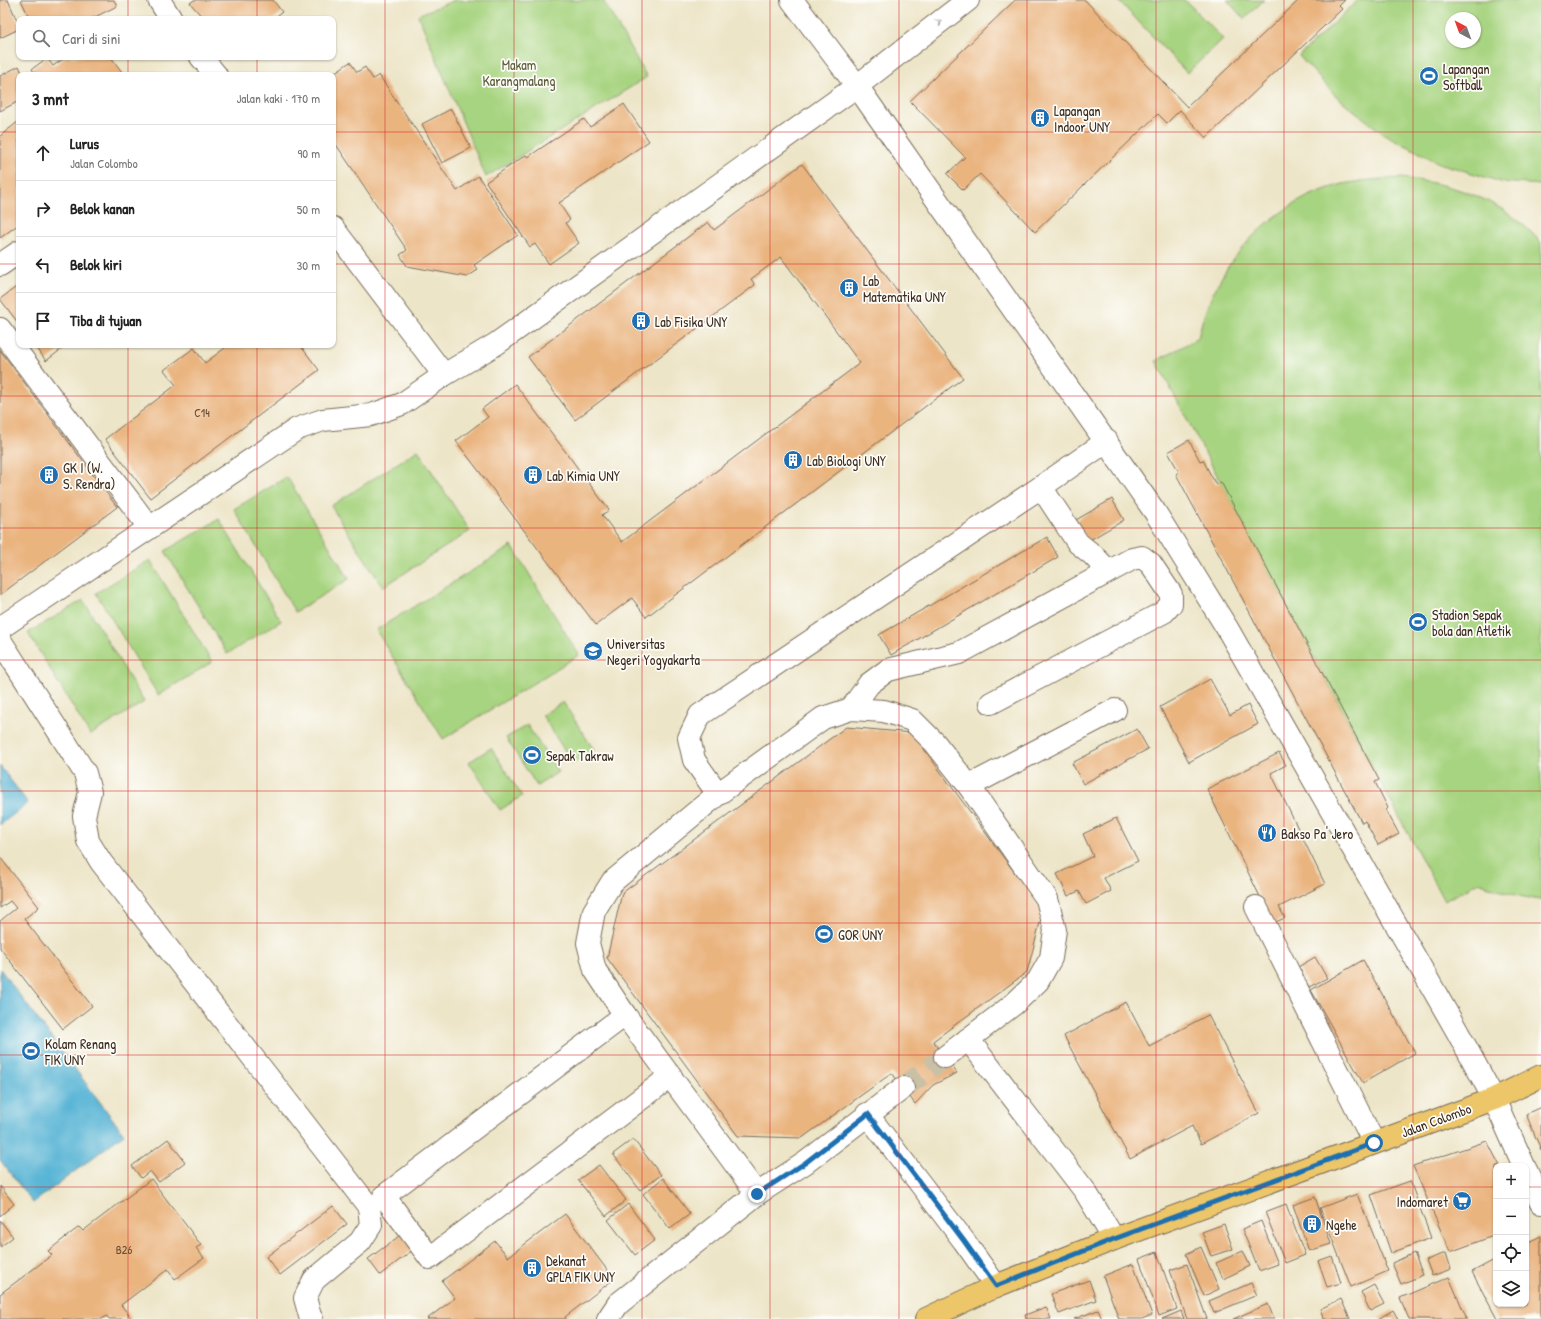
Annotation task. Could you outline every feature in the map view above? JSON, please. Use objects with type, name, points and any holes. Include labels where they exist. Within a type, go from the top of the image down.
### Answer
[{"type":"main road","name":"Jalan Colombo","points":[[926,1319],[996,1286],[1114,1239],[1494,1099],[1536,1080]]},
{"type":"street","points":[[159,0],[169,16]]},
{"type":"street","points":[[792,0],[857,86],[1106,441],[1155,512],[1228,628],[1453,1024],[1494,1099],[1523,1163]]},
{"type":"street","points":[[0,628],[297,429],[323,420],[371,414],[402,404],[444,375],[496,344],[857,86],[968,0]]},
{"type":"street","points":[[204,60],[214,72]]},
{"type":"street","points":[[336,232],[444,375]]},
{"type":"street","points":[[0,265],[16,254]]},
{"type":"street","points":[[0,330],[149,527]]},
{"type":"street","points":[[718,794],[694,760],[692,752],[689,738],[700,715],[1041,487],[1106,441]]},
{"type":"street","points":[[1041,487],[1078,543],[1093,555],[1108,571]]},
{"type":"street","points":[[851,710],[869,684],[888,670],[959,653],[1132,558],[1142,557],[1151,564],[1171,594],[1171,604],[1164,612],[991,703]]},
{"type":"street","points":[[0,640],[85,774],[90,792],[84,816],[88,841],[101,862],[369,1207],[371,1225],[360,1242],[314,1280],[305,1298],[312,1319]]},
{"type":"street","points":[[757,1194],[625,1015],[595,970],[588,943],[594,911],[612,882],[718,794],[823,718],[851,710],[884,711],[912,720],[935,742],[969,786],[1047,900],[1055,930],[1051,958],[1038,981],[1014,1004],[945,1057]]},
{"type":"street","points":[[969,786],[1115,710]]},
{"type":"street","points":[[1256,907],[1374,1143]]},
{"type":"street","points":[[625,1015],[384,1196],[430,1258],[671,1076]]},
{"type":"street","points":[[968,1039],[1085,1191],[1114,1239]]},
{"type":"street","points":[[608,1319],[618,1304],[757,1194],[805,1163],[903,1088]]},
{"type":"street","points":[[868,1114],[996,1286]]},
{"type":"street","points":[[1529,1177],[1541,1203]]},
{"type":"green space","name":"Makam Karangmalang","points":[[455,0],[603,0],[647,77],[486,177],[418,15]]},
{"type":"green space","points":[[1118,0],[1185,0],[1223,39],[1187,73]]},
{"type":"green space","points":[[1227,0],[1264,0],[1244,19]]},
{"type":"green space","name":"Lapangan Softball","points":[[1358,0],[1541,0],[1541,185],[1501,182],[1439,163],[1382,133],[1336,96],[1299,56]]},
{"type":"green space","name":"Stadion Sepak bola dan Atletik","points":[[1401,178],[1441,185],[1478,197],[1495,205],[1512,216],[1527,228],[1541,243],[1541,900],[1509,893],[1479,882],[1444,901],[1156,361],[1198,338],[1206,311],[1217,286],[1231,262],[1249,241],[1269,222],[1292,206],[1316,193],[1343,184]]},
{"type":"green space","points":[[418,450],[470,531],[383,587],[331,506]]},
{"type":"green space","points":[[287,477],[349,579],[295,612],[234,509]]},
{"type":"green space","points":[[219,519],[281,621],[227,654],[165,551]]},
{"type":"green space","points":[[512,546],[579,655],[443,739],[376,630]]},
{"type":"green space","points":[[150,560],[212,662],[158,695],[96,593]]},
{"type":"green space","points":[[83,600],[144,702],[90,735],[28,633]]},
{"type":"green space","name":"Sepak Takraw","points":[[563,702],[594,750],[573,764],[542,715]]},
{"type":"green space","name":"Sepak Takraw","points":[[527,725],[558,772],[537,786],[506,738]]},
{"type":"green space","name":"Sepak Takraw","points":[[491,748],[522,796],[500,810],[469,762]]},
{"type":"water","points":[[0,766],[28,803],[0,825]]},
{"type":"water","name":"Kolam Renang FIK UNY","points":[[0,969],[124,1134],[33,1203],[0,1160]]},
{"type":"building","points":[[0,0],[8,0],[16,18],[16,30],[0,38]]},
{"type":"building","points":[[21,0],[114,0],[117,6],[97,16],[29,16]]},
{"type":"building","points":[[194,0],[273,0],[282,12],[277,16],[201,16],[190,3]]},
{"type":"building","name":"Lapangan Indoor UNY","points":[[1015,0],[1085,0],[1187,107],[1299,0],[1345,0],[1339,6],[1342,9],[1206,138],[1180,110],[1167,123],[1158,114],[1035,232],[980,174],[963,190],[947,174],[965,157],[910,101]]},
{"type":"building","points":[[44,60],[48,60],[53,66],[62,60],[113,60],[122,72],[34,72],[32,69]]},
{"type":"building","points":[[350,62],[357,72],[365,67],[373,79],[379,75],[457,191],[478,176],[518,235],[474,265],[478,270],[467,277],[407,266],[400,255],[407,250],[336,144],[335,72]]},
{"type":"building","points":[[19,66],[22,72],[16,72],[16,103],[0,111],[0,76]]},
{"type":"building","points":[[624,104],[649,141],[559,203],[570,220],[565,223],[579,243],[549,264],[535,244],[530,247],[486,182],[526,155],[528,157],[584,119],[590,127]]},
{"type":"building","points":[[451,109],[471,148],[442,163],[422,124]]},
{"type":"building","points":[[16,123],[16,226],[0,238],[0,136]]},
{"type":"building","points":[[802,164],[963,378],[646,617],[632,598],[596,625],[456,441],[488,417],[482,409],[515,384],[609,510],[602,515],[622,542],[860,363],[781,257],[751,279],[755,285],[575,420],[528,357],[708,222],[714,230]]},
{"type":"building","points":[[16,287],[16,320],[0,299]]},
{"type":"building","points":[[37,348],[63,348],[46,361]]},
{"type":"building","points":[[194,348],[205,363],[225,348],[302,348],[319,370],[150,498],[105,439],[176,385],[164,370]]},
{"type":"building","name":"GK I (W. S. Rendra)","points":[[0,350],[117,507],[0,595]]},
{"type":"building","points":[[1189,440],[1200,461],[1203,460],[1216,485],[1221,482],[1379,780],[1375,782],[1388,808],[1386,810],[1399,834],[1378,845],[1365,821],[1362,823],[1176,474],[1179,472],[1168,452]]},
{"type":"building","points":[[1112,499],[1124,520],[1088,541],[1076,520]]},
{"type":"building","points":[[1047,537],[1058,557],[891,655],[879,635]]},
{"type":"building","points":[[1210,679],[1230,715],[1248,705],[1258,724],[1189,762],[1160,707]]},
{"type":"building","name":"GOR UNY","points":[[846,727],[912,733],[1043,911],[1027,972],[933,1041],[957,1073],[933,1085],[915,1104],[892,1073],[802,1138],[738,1136],[607,958],[622,893]]},
{"type":"building","points":[[1137,729],[1148,749],[1083,784],[1072,763]]},
{"type":"building","points":[[1279,753],[1286,765],[1271,773],[1325,884],[1279,907],[1285,918],[1273,923],[1207,789]]},
{"type":"building","points":[[1116,818],[1138,861],[1104,878],[1111,891],[1086,904],[1079,891],[1068,896],[1057,874],[1093,856],[1083,834]]},
{"type":"building","points":[[0,857],[39,907],[24,919],[92,1006],[63,1029],[0,948],[0,921],[16,908],[10,901],[0,908]]},
{"type":"building","points":[[1315,957],[1327,978],[1309,987],[1298,967]]},
{"type":"building","points":[[1363,960],[1415,1053],[1363,1083],[1311,990]]},
{"type":"building","points":[[1126,1002],[1149,1046],[1208,1015],[1259,1113],[1201,1144],[1192,1126],[1130,1159],[1064,1036]]},
{"type":"building","points":[[1541,1107],[1541,1150],[1526,1114]]},
{"type":"building","points":[[168,1139],[185,1162],[159,1182],[150,1171],[141,1178],[132,1166]]},
{"type":"building","points":[[633,1139],[661,1175],[640,1190],[613,1154]]},
{"type":"building","name":"Indomaret","points":[[1487,1141],[1498,1163],[1493,1163],[1493,1236],[1450,1252],[1413,1166]]},
{"type":"building","points":[[599,1165],[626,1200],[606,1216],[578,1180]]},
{"type":"building","points":[[663,1178],[690,1214],[670,1229],[643,1194]]},
{"type":"building","points":[[151,1179],[201,1245],[196,1248],[204,1258],[175,1279],[168,1269],[121,1305],[132,1319],[109,1319],[107,1316],[102,1319],[0,1319],[0,1294],[52,1255],[48,1251],[79,1227],[83,1231]]},
{"type":"building","points":[[1410,1181],[1431,1238],[1391,1253],[1371,1195]]},
{"type":"building","points":[[0,1186],[14,1204],[0,1216]]},
{"type":"building","points":[[1357,1194],[1388,1271],[1351,1287],[1320,1208]]},
{"type":"building","name":"Ngehe","points":[[1315,1197],[1331,1244],[1309,1251],[1293,1205]]},
{"type":"building","points":[[628,1204],[655,1240],[635,1255],[608,1220]]},
{"type":"building","points":[[1286,1204],[1305,1255],[1285,1263],[1265,1212]]},
{"type":"building","points":[[333,1206],[347,1224],[280,1275],[266,1257]]},
{"type":"building","name":"Dekanat GPLA FIK UNY","points":[[565,1214],[614,1279],[565,1317],[566,1319],[427,1319],[455,1298],[442,1281],[495,1241],[508,1257]]},
{"type":"building","points":[[0,1220],[13,1237],[0,1247]]},
{"type":"building","points":[[1261,1221],[1278,1264],[1259,1271],[1242,1229]]},
{"type":"building","points":[[1224,1224],[1233,1249],[1211,1256],[1202,1232]]},
{"type":"building","points":[[402,1234],[414,1249],[380,1275],[368,1259]]},
{"type":"building","points":[[1541,1236],[1541,1319],[1497,1319],[1472,1272],[1493,1261],[1493,1307],[1529,1307],[1529,1242]]},
{"type":"building","points":[[1201,1247],[1219,1289],[1204,1296],[1186,1254]]},
{"type":"building","points":[[1243,1251],[1250,1266],[1223,1279],[1216,1263]]},
{"type":"building","points":[[1157,1252],[1177,1309],[1159,1316],[1139,1259]]},
{"type":"building","points":[[1414,1253],[1423,1275],[1401,1284],[1392,1263]]},
{"type":"building","points":[[1446,1253],[1451,1269],[1432,1276],[1426,1260]]},
{"type":"building","points":[[1332,1256],[1341,1283],[1327,1287],[1318,1261]]},
{"type":"building","points":[[1133,1264],[1152,1315],[1142,1319],[1119,1319],[1103,1276]]},
{"type":"building","points":[[1187,1264],[1207,1319],[1187,1319],[1170,1270]]},
{"type":"building","points":[[1449,1277],[1467,1319],[1409,1319],[1400,1298]]},
{"type":"building","points":[[1089,1280],[1096,1300],[1059,1314],[1051,1294]]},
{"type":"building","points":[[1251,1283],[1257,1295],[1214,1313],[1209,1301]]},
{"type":"building","points":[[1374,1285],[1384,1304],[1370,1311],[1361,1292]]},
{"type":"building","points":[[1341,1299],[1350,1319],[1324,1319],[1320,1309]]},
{"type":"building","points":[[1268,1304],[1274,1319],[1233,1319]]},
{"type":"building","points":[[1046,1307],[1051,1319],[1026,1319],[1025,1315]]},
{"type":"building","points":[[1098,1310],[1102,1319],[1074,1319]]},
{"type":"building","points":[[1393,1310],[1398,1319],[1378,1319]]},
{"type":"building","points":[[1181,1311],[1184,1319],[1162,1319]]},
{"type":"tunnel","points":[[903,1088],[945,1057]]},
{"type":"place","name":"Lapangan Softball","points":[[1429,76]]},
{"type":"place","name":"Lapangan Indoor UNY","points":[[1040,118]]},
{"type":"place","name":"Lab Matematika UNY","points":[[849,288]]},
{"type":"place","name":"Lab Fisika UNY","points":[[641,321]]},
{"type":"place","name":"Lab Biologi UNY","points":[[793,460]]},
{"type":"place","name":"GK I (W. S. Rendra)","points":[[49,475]]},
{"type":"place","name":"Lab Kimia UNY","points":[[533,475]]},
{"type":"place","name":"Stadion Sepak bola dan Atletik","points":[[1418,622]]},
{"type":"place","name":"Universitas Negeri Yogyakarta","points":[[593,651]]},
{"type":"place","name":"Sepak Takraw","points":[[532,755]]},
{"type":"place","name":"Bakso Pa' Jero","points":[[1267,833]]},
{"type":"place","name":"GOR UNY","points":[[824,934]]},
{"type":"place","name":"Kolam Renang FIK UNY","points":[[31,1051]]},
{"type":"place","name":"Indomaret","points":[[1462,1201]]},
{"type":"place","name":"Ngehe","points":[[1312,1224]]},
{"type":"place","name":"Dekanat GPLA FIK UNY","points":[[532,1268]]},
{"type":"route","points":[[757,1194],[805,1163],[868,1114],[996,1286],[1114,1239],[1374,1143]]}]
